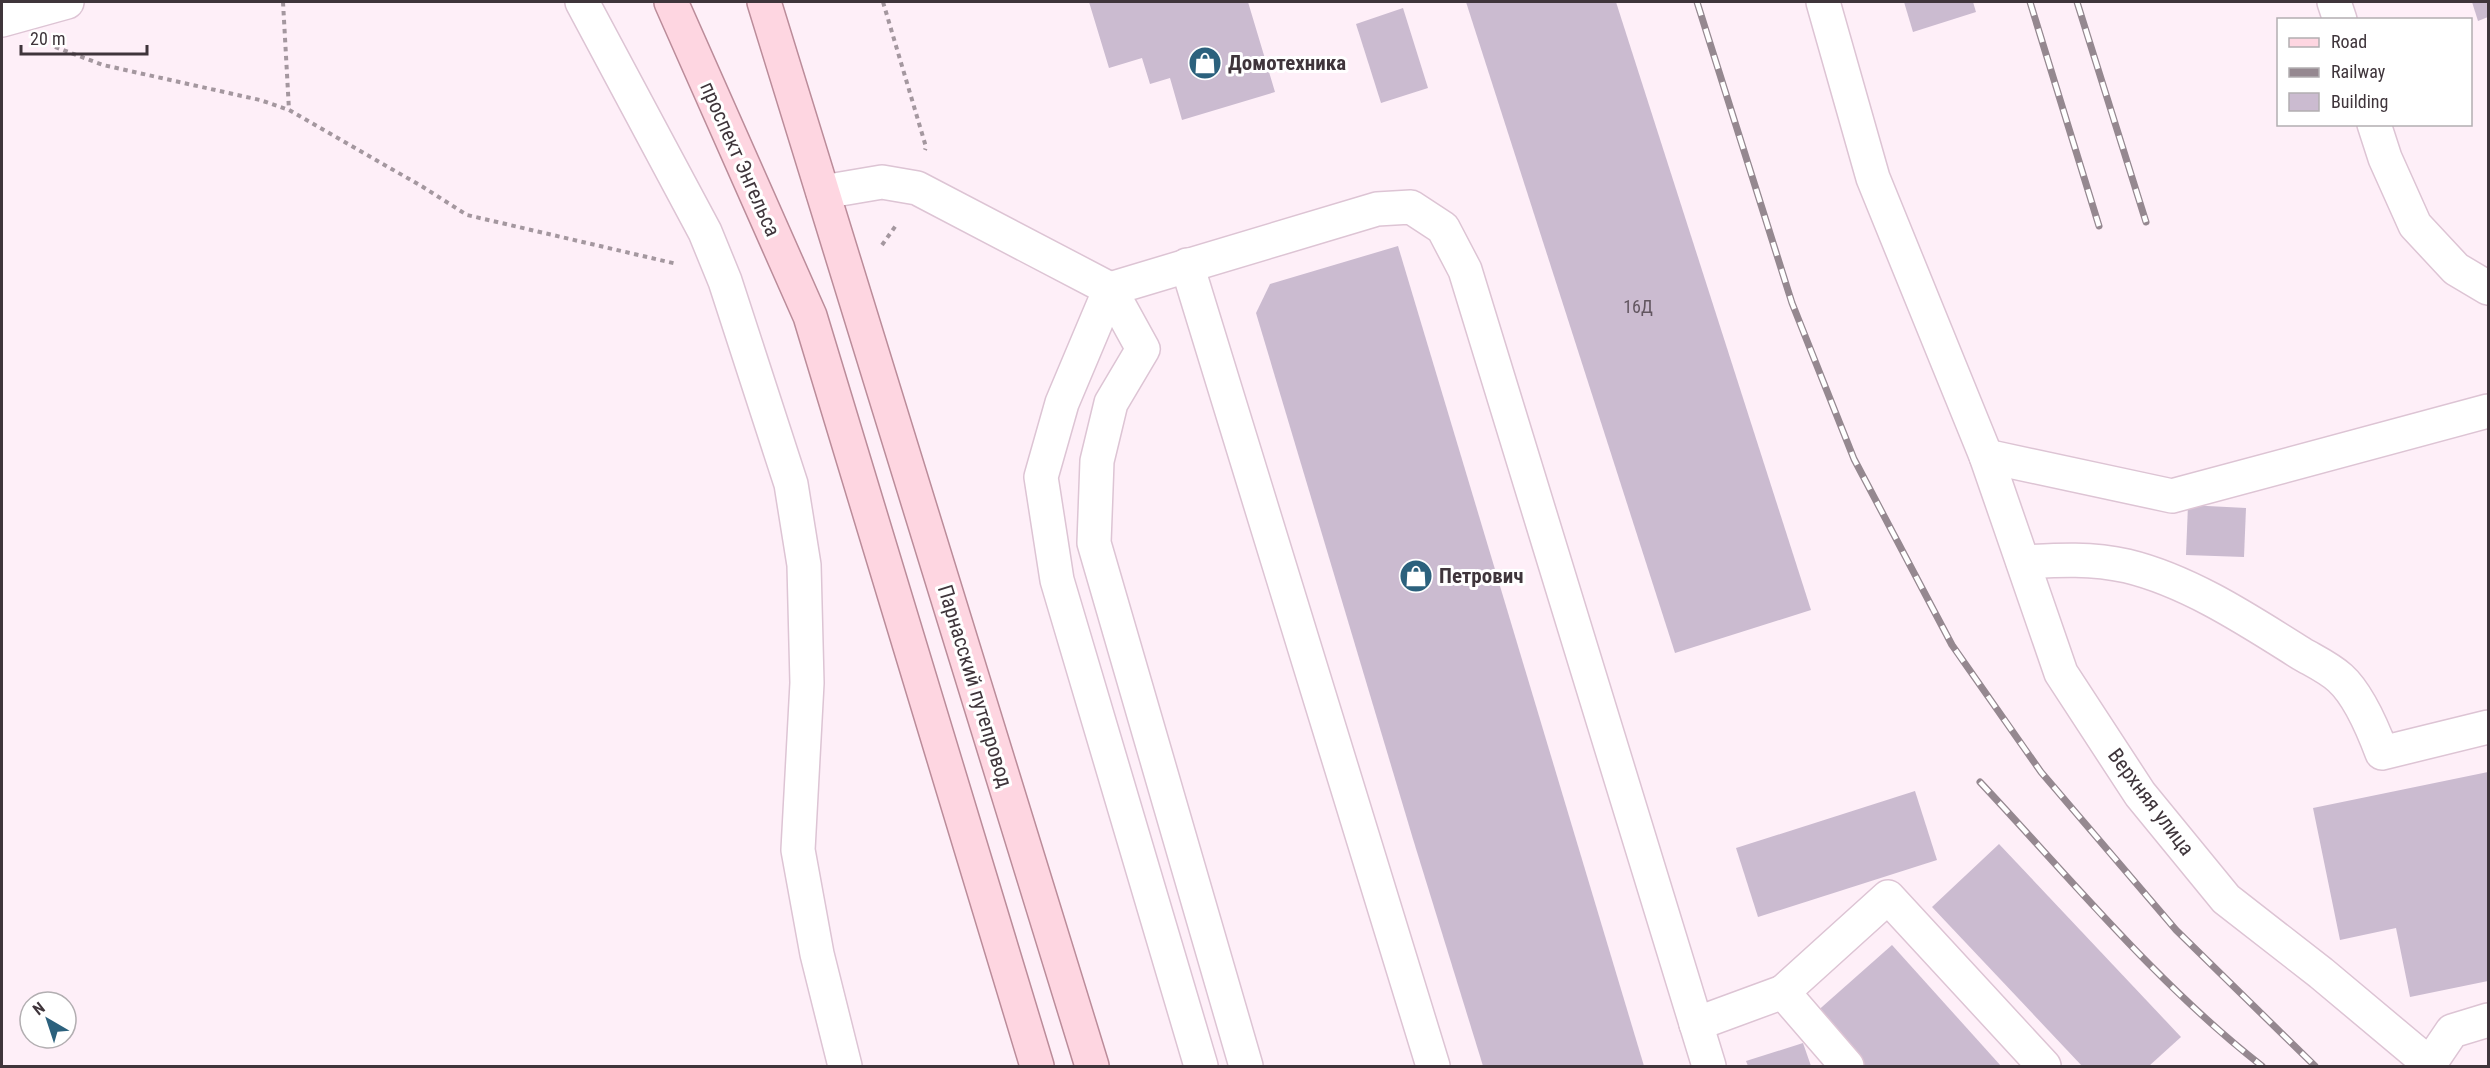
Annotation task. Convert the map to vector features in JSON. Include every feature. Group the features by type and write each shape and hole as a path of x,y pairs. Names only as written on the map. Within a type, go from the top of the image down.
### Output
{"main road":[{"name":"проспект Энгельса","path":"671,2 810,316 1036,1066"},
{"path":"764,2 823,192"},
{"name":"Парнасский путепровод","path":"823,192 1092,1066"}],"street":[{"path":"2,20 67,2"},
{"path":"582,2 705,232 725,281 791,484 804,565 807,683 798,850 817,954 844,1066"},
{"name":"Верхняя улица","path":"1823,2 1873,178 1986,456 2061,673 2140,794 2226,899 2431,1066"},
{"path":"2334,2 2339,18"},
{"path":"2375,126 2385,158 2415,225 2456,269 2488,288"},
{"path":"823,192 882,182 917,188 1110,289 1143,349 1111,403 1097,461 1094,543 1246,1066"},
{"path":"1201,1066 1057,580 1041,477 1062,403 1110,289 1377,209 1411,207 1443,228 1465,270 1709,1066"},
{"path":"1187,265 1433,1066"},
{"path":"1986,456 2172,496 2488,411"},
{"path":"2023,562 2081,559 2128,567 2171,581 2208,598 2340,678 2370,720 2382,753 2488,727"},
{"path":"1696,1024 1783,992 1888,897 2044,1066"},
{"path":"1783,992 1847,1066"},
{"path":"2431,1066 2452,1031 2488,1020"}],"path":[{"path":"283,2 289,110"},
{"path":"882,245 895,229 917,188 926,147 883,2"},
{"path":"53,46 103,65 260,100 289,110 413,181 467,215 675,263 725,281"}],"building":[{"name":"Домотехника","path":"1089,2 1248,2 1275,92 1182,120 1170,78 1150,84 1142,58 1109,68"},
{"path":"1466,2 1616,2 1811,610 1675,653"},
{"path":"1904,2 1973,2 1976,12 1913,32"},
{"path":"2472,2 2488,2 2488,17 2478,21"},
{"path":"1403,8 1428,88 1381,103 1356,24"},
{"name":"Петрович","path":"1398,246 1644,1066 1483,1066 1413,839 1256,313 1270,284"},
{"path":"2188,505 2246,508 2244,557 2186,555"},
{"path":"2488,772 2488,981 2410,997 2396,928 2340,940 2313,808"},
{"path":"1915,791 1937,860 1758,917 1736,848"},
{"path":"1999,844 2181,1037 2149,1066 2082,1066 1932,907"},
{"path":"1892,945 2001,1066 1860,1066 1814,1014"},
{"path":"1803,1043 1811,1066 1748,1066 1746,1061"}],"railway":[{"path":"1697,2 1792,303 1854,459 1952,645 2041,772 2176,930 2315,1066"},
{"path":"2030,2 2099,226"},
{"path":"2077,2 2146,222"},
{"path":"1980,782 2151,966 2186,1001 2262,1066"}],"place":[{"name":"Домотехника","path":"1205,63"},
{"name":"Петрович","path":"1416,576"}]}
